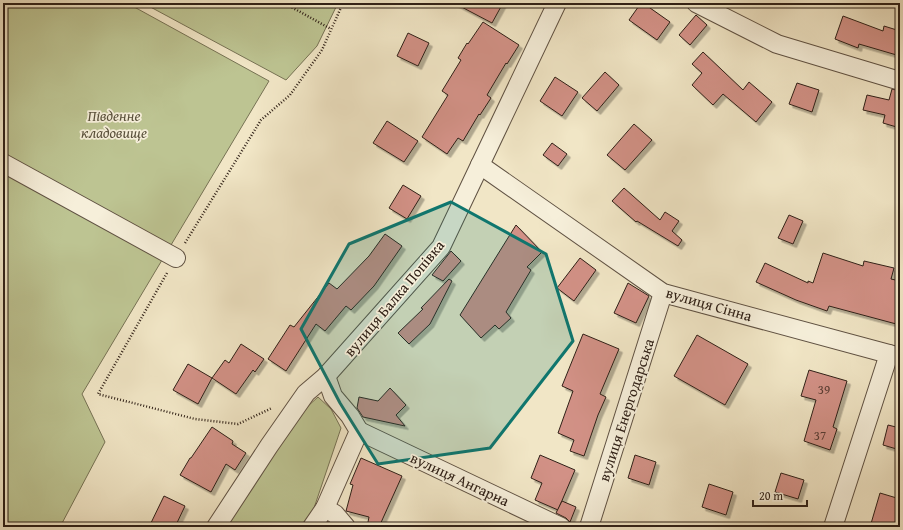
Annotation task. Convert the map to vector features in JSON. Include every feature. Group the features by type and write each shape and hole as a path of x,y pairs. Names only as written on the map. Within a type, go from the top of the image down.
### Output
{"street":[{"name":"вулиця Балка Попівка","path":"216,527 306,393 326,376 441,247 557,3"},
{"path":"696,3 777,44 900,81"},
{"path":"3,163 176,258"},
{"name":"вулиця Сінна","path":"480,165 663,293 895,355"},
{"name":"вулиця Енергодарська","path":"589,527 663,293"},
{"path":"833,527 895,355"},
{"path":"312,527 325,508 359,431 350,416 333,396 326,376"},
{"name":"вулиця Ангарна","path":"359,431 561,527"},
{"path":"325,508 335,514 346,527"}],"path":[{"path":"284,3 331,29"},
{"path":"279,405 238,424 195,420 98,394 176,258 261,120 290,95 322,50 343,3"}],"highlighted area":[{"path":"451,202 546,254 573,341 490,448 378,464 340,403 301,329 349,244"}],"green space":[{"name":"Південне кладовище","path":"3,3 127,3 269,81 82,394 105,442 60,527 3,527"},
{"path":"143,3 338,3 317,46 286,80"},
{"path":"318,397 331,409 341,428 314,508 304,527 227,527 297,416"}],"building":[{"path":"454,3 503,3 492,23"},
{"path":"641,3 670,22 657,40 629,20"},
{"path":"696,15 707,25 690,45 679,35"},
{"path":"843,16 883,31 884,26 900,31 900,56 859,44 858,48 835,39"},
{"path":"483,22 519,45 507,64 506,63 487,95 491,98 480,115 479,114 463,141 458,138 447,154 422,137 448,95 442,91 461,60 458,58"},
{"path":"408,33 429,43 418,66 397,56"},
{"path":"703,52 743,90 749,82 772,102 756,122 723,94 713,105 692,85 702,73 692,64"},
{"path":"605,72 619,85 597,111 582,98"},
{"path":"555,77 578,92 562,116 540,101"},
{"path":"797,83 819,90 812,112 789,104"},
{"path":"892,89 900,91 900,128 883,123 885,115 863,110 867,95 889,100"},
{"path":"387,121 418,141 404,162 373,143"},
{"path":"634,124 652,140 625,170 607,155"},
{"path":"552,143 567,154 558,166 543,155"},
{"path":"403,185 421,196 407,219 389,208"},
{"path":"624,188 660,220 665,212 679,221 672,231 682,240 678,246 637,221 636,222 612,201"},
{"path":"789,215 803,221 793,244 778,238"},
{"path":"516,225 542,252 527,267 531,270 506,312 511,318 499,329 495,325 481,338 460,315"},
{"path":"385,234 402,246 374,286 351,310 346,306 325,331 316,324 286,371 268,359 290,325 294,327 329,283 337,289 369,256"},
{"path":"451,251 461,261 443,281 432,275"},
{"path":"823,253 863,266 864,261 894,268 891,279 900,281 900,325 829,306 827,311 796,300 756,282 765,263 808,283 808,281 813,283"},
{"path":"580,258 596,270 574,301 557,288"},
{"path":"449,279 452,281 430,324 409,344 398,333 423,309 421,308"},
{"path":"628,283 649,296 636,323 614,313"},
{"path":"583,334 619,349 600,394 606,397 598,415 584,456 570,451 574,440 558,433 573,391 562,386"},
{"path":"697,335 748,364 725,405 674,376"},
{"path":"241,344 264,359 255,372 253,370 236,394 212,378 225,360 229,363"},
{"path":"188,364 212,378 198,404 173,390"},
{"path":"809,370 847,381 833,427 837,429 830,450 804,441 816,400 801,396"},
{"path":"390,388 406,405 396,415 405,426 363,417 357,408 359,397 378,401"},
{"path":"888,425 900,428 900,450 883,445"},
{"path":"212,427 233,441 232,444 246,453 235,470 226,464 211,492 180,475"},
{"path":"540,455 575,470 558,510 535,500 542,483 531,478"},
{"path":"635,455 656,462 649,485 628,478"},
{"path":"361,458 402,476 379,527 367,527 369,517 346,511 353,485 350,484"},
{"path":"781,473 804,480 798,499 775,492"},
{"path":"709,484 733,492 726,515 702,507"},
{"path":"880,493 900,499 900,527 870,527"},
{"path":"164,496 185,506 175,527 149,527"},
{"path":"562,501 576,507 570,522 566,518 556,513"}]}
